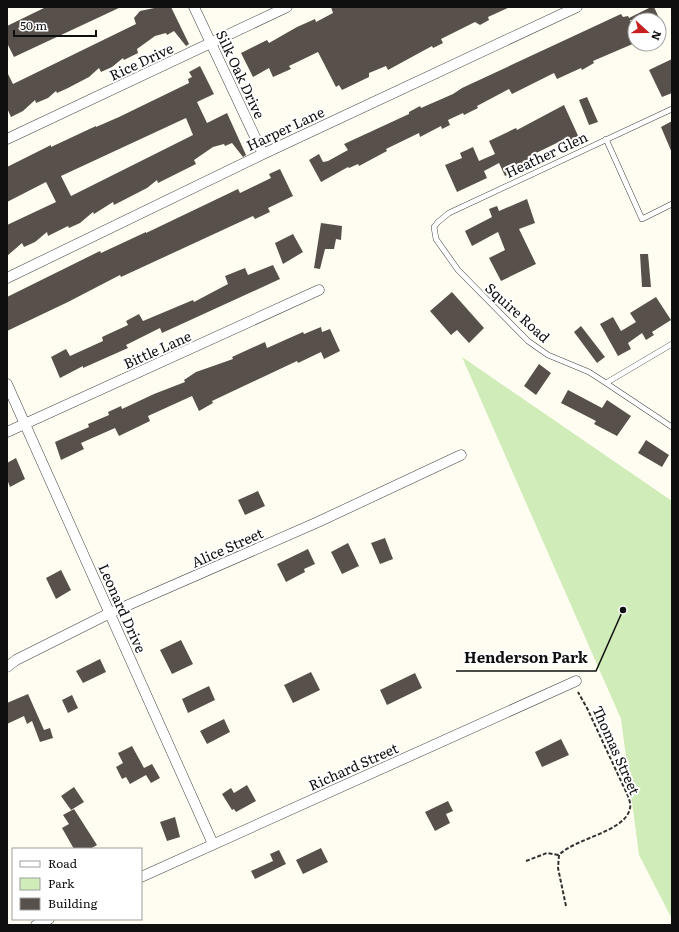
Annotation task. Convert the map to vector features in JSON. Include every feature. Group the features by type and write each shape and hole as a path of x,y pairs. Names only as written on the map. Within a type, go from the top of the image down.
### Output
{"street":[{"name":"Silk Oak Drive","path":"194,7 263,154"},
{"name":"Rice Drive","path":"7,139 287,7"},
{"name":"Harper Lane","path":"7,278 263,154 577,7"},
{"name":"Bittle Lane","path":"7,432 319,290"},
{"name":"Leonard Drive","path":"7,384 213,844"},
{"name":"Alice Street","path":"7,667 16,660 110,613 318,522 461,455"},
{"name":"Richard Street","path":"142,877 574,682"},
{"path":"36,925 47,920"}],"lane":[{"name":"Heather Glen","path":"434,228 438,222 449,213 672,109"},
{"path":"606,139 642,219 672,204"},
{"name":"Squire Road","path":"434,228 436,239 458,270 528,341 548,355 589,372 672,427"},
{"path":"606,383 672,344"}],"path":[{"name":"Thomas Street","path":"559,855 566,848 618,825 628,816 631,807 628,796 574,682"},
{"path":"526,861 547,853 559,855 558,868 566,906"}],"green space":[{"path":"462,357 672,501 672,919 639,855 621,719"}],"building":[{"path":"46,7 121,7 14,57 7,43 7,26"},
{"path":"159,7 171,7 189,44 186,46 174,31 167,35 166,33 155,36 137,49 138,53 124,60 123,58 112,67 101,72 99,68 89,77 57,93 56,91 48,98 36,103 35,100 23,111 11,117 7,108 7,72 13,84 136,24 134,18 140,11"},
{"path":"331,7 510,7 488,17 489,20 480,25 475,22 441,39 443,43 433,48 432,46 388,70 386,66 369,73 369,77 342,90 339,85 336,87 318,52 289,66 291,69 273,77 269,68 253,77 241,53 267,40 269,43 297,27 315,19 316,22 333,13"},
{"path":"654,7 656,12 641,12"},
{"path":"621,14 623,17 627,16 627,46 593,61 594,63 582,70 581,68 557,79 554,73 512,94 509,89 477,106 478,108 464,115 463,113 448,120 450,125 442,129 441,126 420,137 419,133 386,149 387,151 359,166 358,164 349,168 348,167 321,182 309,160 319,154 323,162 328,161 348,150 344,144 409,114 409,112 420,106 421,108 453,94 462,88"},
{"path":"672,59 672,93 662,97 649,70"},
{"path":"200,66 214,94 197,102 207,123 227,113 246,155 243,157 232,143 225,146 224,144 213,147 194,160 196,164 158,183 157,180 147,188 114,205 113,202 94,214 93,212 80,223 69,228 68,226 48,236 47,232 35,242 24,247 22,243 7,256 7,225 56,202 46,182 7,202 7,167 51,145 51,147 119,117 189,83 188,79 192,77 189,72","holes":["186,118 193,135 71,196 61,176"]},
{"path":"587,97 598,122 589,125 579,100"},
{"path":"564,105 580,140 573,144 569,137 530,156 533,162 505,176 499,163 484,171 487,178 457,192 445,165 462,158 460,153 473,147 479,161 495,154 489,141 516,128 517,130"},
{"path":"672,121 672,153 661,127"},
{"path":"280,169 293,196 268,208 270,212 255,219 253,216 121,277 120,275 7,331 7,297 100,251 101,253 146,233 238,189 240,193 271,178 269,174"},
{"path":"527,199 535,223 519,229 536,264 501,281 489,258 505,250 498,232 472,246 465,231 492,217 489,209 497,206 499,211"},
{"path":"321,223 342,226 341,240 336,239 334,249 325,249 320,269 314,268"},
{"path":"293,234 303,252 283,264 275,243"},
{"path":"640,254 648,254 651,287 642,287"},
{"path":"273,265 280,279 162,333 160,328 126,345 128,348 83,368 83,366 60,378 51,357 66,349 70,356 103,341 102,337 128,325 126,321 139,314 143,321 193,300 194,302 228,284 225,276 245,268 248,275"},
{"path":"452,292 484,328 469,343 457,330 451,335 430,311"},
{"path":"656,297 671,320 652,332 654,335 646,340 642,333 628,343 631,349 618,356 600,324 613,317 621,331 636,322 630,313"},
{"path":"581,326 605,357 597,363 574,332"},
{"path":"321,327 322,332 330,329 340,351 324,359 321,352 298,363 297,361 212,401 213,403 199,411 192,396 148,416 150,421 119,436 115,428 81,443 84,449 61,460 55,442 89,427 88,424 109,415 108,412 121,406 122,409 185,382 184,380 196,372 233,359 232,357 265,342 267,348 303,332 304,334"},
{"path":"539,364 551,373 536,395 524,386"},
{"path":"568,390 602,408 607,400 631,416 617,436 594,424 596,421 561,403"},
{"path":"646,440 669,455 662,467 638,453"},
{"path":"16,458 25,479 10,487 7,479 7,463"},
{"path":"258,491 265,506 245,515 238,500"},
{"path":"385,538 393,559 380,564 371,543"},
{"path":"348,543 359,566 342,574 331,552"},
{"path":"308,549 315,564 304,569 305,572 286,582 277,564"},
{"path":"61,570 71,590 56,599 46,578"},
{"path":"181,640 193,664 172,674 160,650"},
{"path":"100,659 106,672 83,683 76,671"},
{"path":"311,672 320,690 293,703 284,685"},
{"path":"415,673 422,688 387,705 380,690"},
{"path":"209,686 215,700 188,713 182,699"},
{"path":"28,694 44,730 50,728 53,738 40,742 32,721 27,724 24,716 7,724 7,703"},
{"path":"72,695 78,708 68,713 62,700"},
{"path":"224,719 230,732 207,744 200,731"},
{"path":"561,739 569,755 542,767 535,752"},
{"path":"132,746 144,768 152,764 160,778 151,783 146,775 130,784 126,777 122,779 116,767 123,763 118,753"},
{"path":"247,785 256,801 236,812 234,809 232,810 222,794 231,788 234,793"},
{"path":"74,787 84,802 71,810 61,796"},
{"path":"448,801 453,811 446,814 450,823 435,831 425,812"},
{"path":"74,809 97,845 92,848 73,848 62,828 69,824 63,815"},
{"path":"175,817 180,837 167,841 160,822"},
{"path":"321,848 328,862 303,874 296,860"},
{"path":"279,850 286,864 255,879 251,871 273,861 270,854"}],"place":[{"name":"Henderson Park","path":"623,610"}]}
